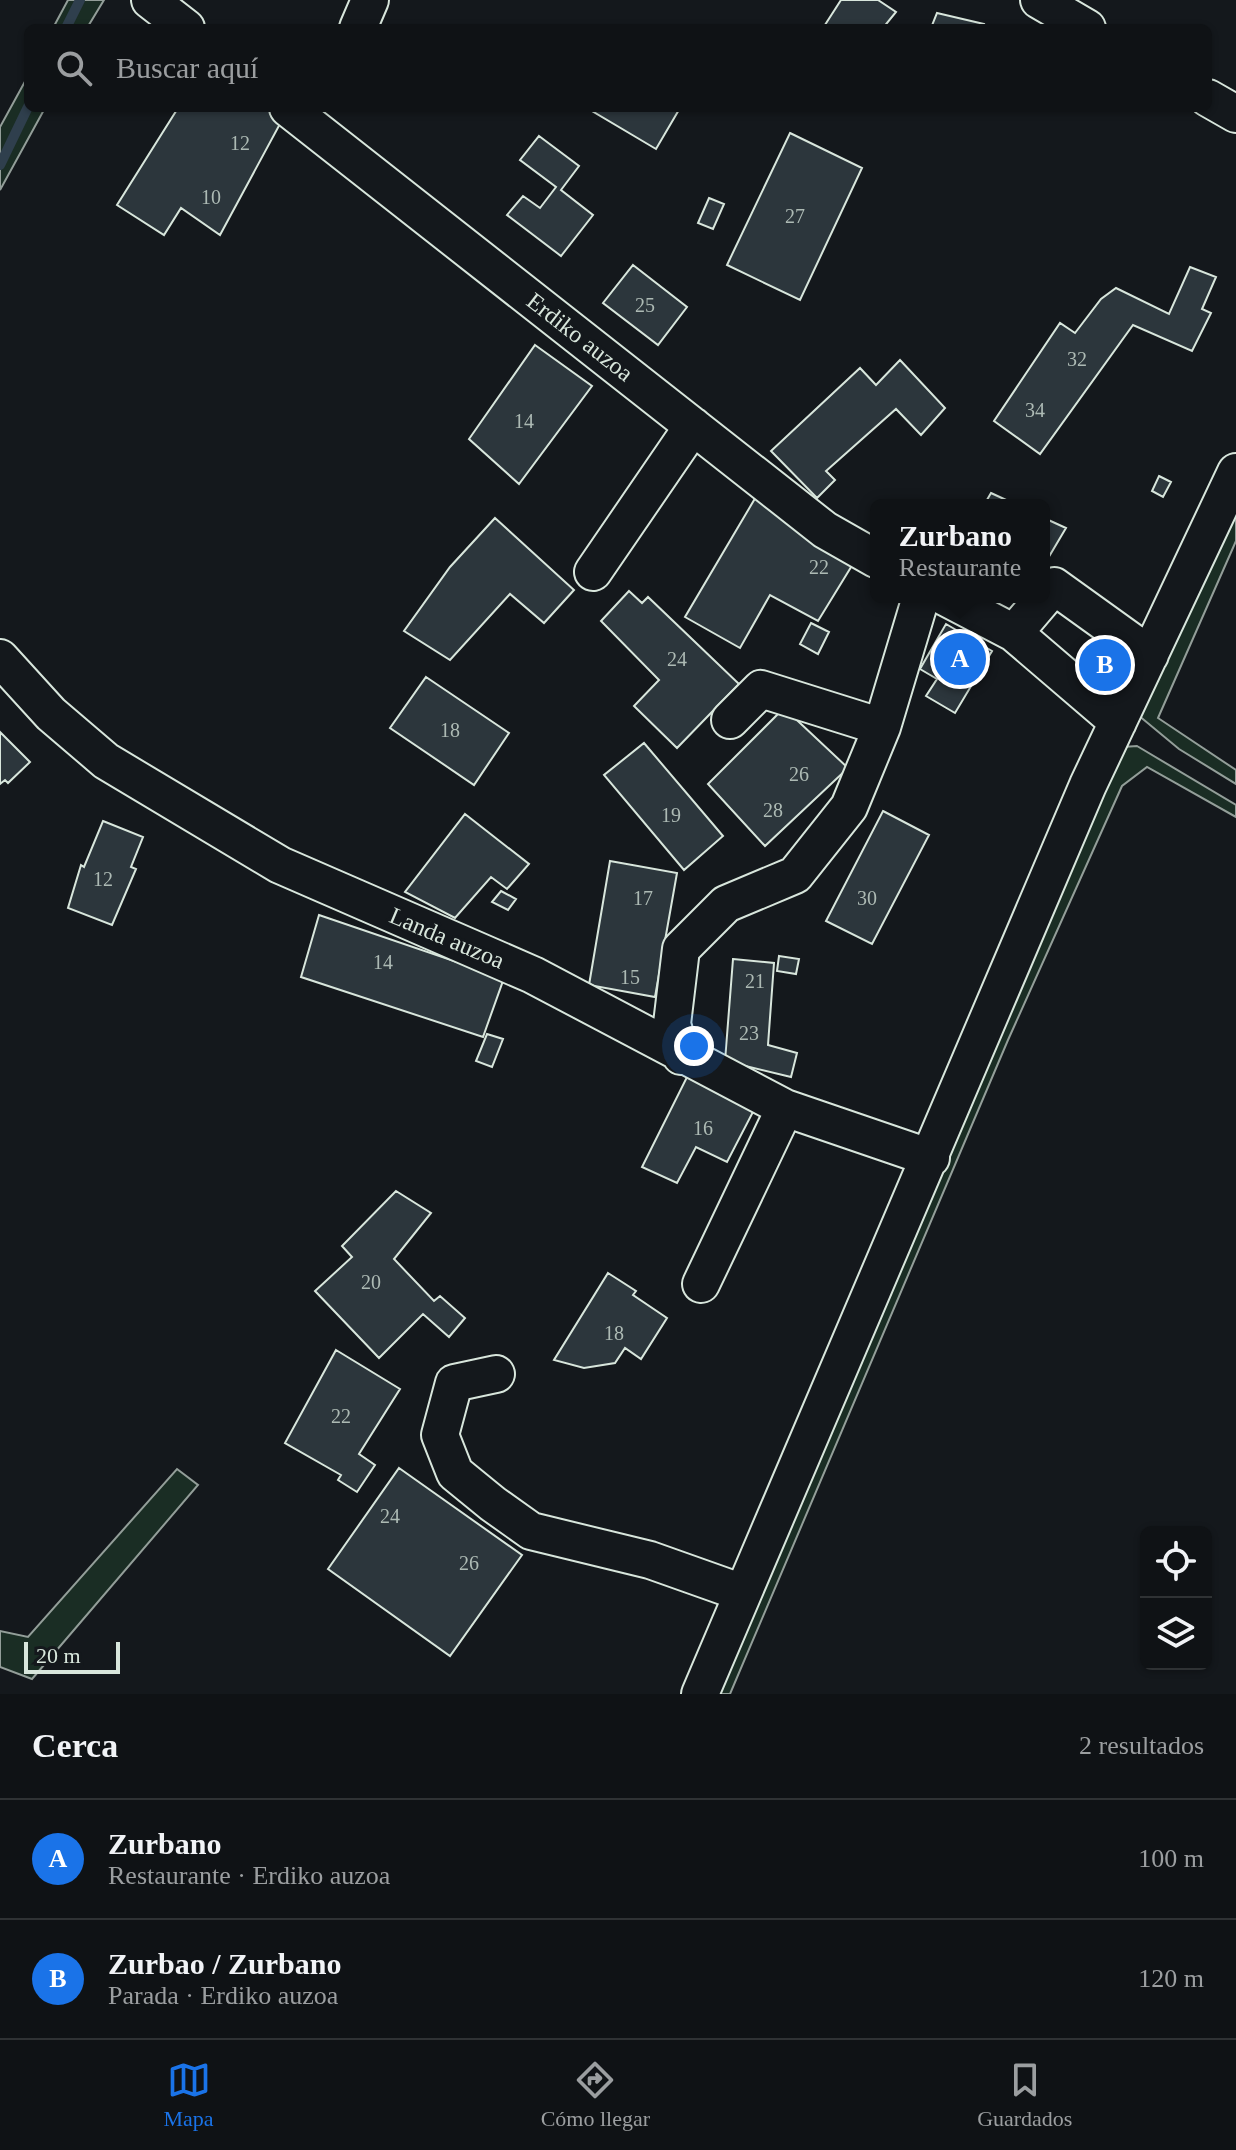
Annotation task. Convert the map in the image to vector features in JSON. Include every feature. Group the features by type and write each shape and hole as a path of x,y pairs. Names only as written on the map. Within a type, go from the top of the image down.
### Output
{"street":[{"path":"150,0 181,24"},
{"path":"360,24 370,0"},
{"path":"1039,0 1080,24"},
{"path":"1212,100 1236,114"},
{"name":"Erdiko auzoa","path":"303,113 825,530 870,556"},
{"path":"593,572 693,426"},
{"path":"700,1694 1118,722 1236,472"},
{"path":"1050,591 1054,586 1150,655"},
{"path":"681,1056 672,1024 681,949 726,904 795,875 849,807 882,727 899,660 919,603"},
{"path":"956,603 1014,633 1118,722"},
{"path":"1014,633 1040,603"},
{"name":"Landa auzoa","path":"0,658 62,724 106,761 167,801 280,865 533,975 681,1056 785,1108 931,1158"},
{"path":"730,720 761,689 882,727"},
{"path":"701,1284 785,1108"},
{"path":"496,1374 454,1383 440,1435 455,1473 531,1531 650,1560 743,1593"}],"green space":[{"path":"68,0 104,0 89,24 55,24"},
{"path":"24,83 24,112 43,112 0,190 0,127"},
{"path":"1236,505 1236,541 1158,718 1236,770 1236,784 1179,749 1138,715"},
{"path":"1137,746 1236,805 1236,817 1147,767 1122,786 1008,1040 730,1694 714,1694 1123,747"},
{"path":"177,1469 198,1485 32,1679 0,1667 0,1631 28,1637"}],"building":[{"path":"841,0 878,0 896,12 886,24 826,24"},
{"path":"937,13 984,24 933,24"},
{"path":"175,112 270,112 281,122 220,235 181,208 164,235 117,205"},
{"path":"594,112 678,112 656,149"},
{"path":"790,133 862,168 800,300 727,265"},
{"path":"539,136 579,166 561,190 593,215 561,256 507,215 523,196 540,208 556,187 520,160"},
{"path":"709,198 724,204 713,229 698,223"},
{"path":"633,265 687,307 658,345 603,303"},
{"path":"1190,267 1216,277 1202,309 1211,313 1192,351 1133,325 1040,454 994,421 1060,323 1075,333 1101,299 1116,288 1169,314"},
{"path":"535,345 592,386 519,484 469,439"},
{"path":"900,360 945,408 921,435 896,409 826,471 835,480 817,498 771,451 860,368 876,385"},
{"path":"1159,476 1171,482 1163,497 1152,491"},
{"path":"760,490 856,559 818,621 770,595 740,648 685,617"},
{"path":"991,493 1004,499 988,499"},
{"path":"495,518 574,590 544,623 510,594 450,660 404,631 450,567"},
{"path":"1050,521 1066,528 1050,555"},
{"path":"629,591 642,603 648,597 739,684 677,748 634,706 659,680 601,621"},
{"path":"811,623 829,632 818,654 800,644"},
{"path":"946,624 992,651 955,713 926,696 937,679 920,669"},
{"path":"426,677 509,733 474,785 390,728"},
{"path":"784,708 848,768 765,846 708,784"},
{"path":"0,732 30,762 8,783 5,780 0,784"},
{"path":"644,743 723,836 684,870 604,775"},
{"path":"883,811 929,835 872,944 826,921"},
{"path":"465,814 529,864 507,889 491,877 455,918 405,892"},
{"path":"103,821 143,837 131,867 136,869 112,925 68,908 81,865 84,867"},
{"path":"610,861 677,873 655,997 589,985"},
{"path":"501,891 516,899 508,910 492,902"},
{"path":"319,915 504,978 483,1037 301,977"},
{"path":"779,956 799,959 796,974 777,971"},
{"path":"733,959 774,963 768,1045 797,1053 791,1077 725,1061"},
{"path":"487,1034 503,1039 492,1067 476,1061"},
{"path":"687,1077 754,1110 727,1162 696,1147 677,1183 642,1167"},
{"path":"396,1191 431,1213 394,1259 434,1301 440,1296 465,1318 449,1337 423,1314 379,1358 315,1291 352,1257 342,1246"},
{"path":"608,1273 636,1291 633,1295 667,1318 641,1359 625,1348 615,1363 584,1368 554,1360"},
{"path":"336,1350 400,1389 359,1454 375,1465 357,1492 338,1480 341,1475 285,1443"},
{"path":"399,1468 522,1555 450,1656 328,1569"}],"waterway":[{"path":"68,24 80,0"},
{"path":"0,165 26,112"}],"place":[{"name":"Zurbano","path":"960,659"},
{"name":"Zurbao / Zurbano","path":"1105,665"}]}
